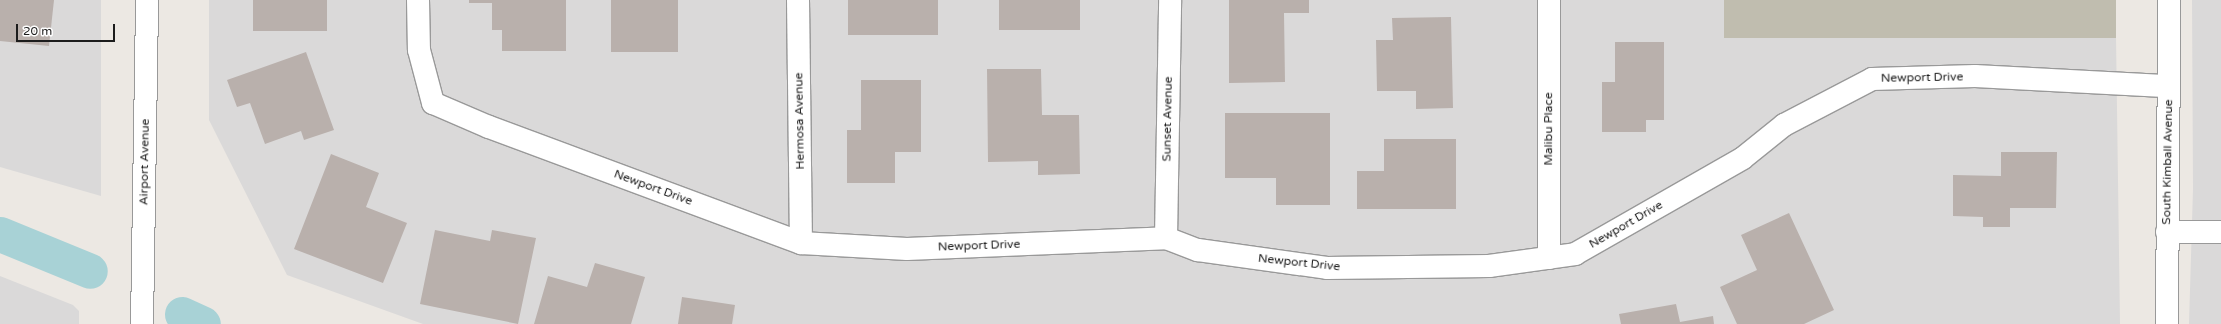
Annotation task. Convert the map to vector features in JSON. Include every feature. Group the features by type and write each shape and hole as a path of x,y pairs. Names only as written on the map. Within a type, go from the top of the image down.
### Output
{"street":[{"name":"Airport Avenue","path":"142,324 148,0"},
{"name":"Newport Drive","path":"418,0 419,50 433,103 489,127 801,243 907,249 1166,238 1198,250 1328,268 1489,266 1575,254 1743,158 1784,125 1872,79 1976,76 2169,86"},
{"name":"Hermosa Avenue","path":"798,0 801,243"},
{"name":"Sunset Avenue","path":"1166,238 1170,0"},
{"name":"Malibu Place","path":"1549,0 1549,258"},
{"name":"South Kimball Avenue","path":"2167,324 2169,0"},
{"path":"2167,232 2221,232"}],"shaded area":[{"path":"0,0 101,0 101,196 0,167"},
{"path":"209,0 1724,0 1724,38 2116,36 2120,324 423,324 287,275 209,120"},
{"path":"1724,0 2116,0 2116,38 1724,38"},
{"path":"2192,0 2221,0 2221,324 2189,324 2193,189"},
{"path":"0,276 73,305 79,311 79,324 0,324"}],"building":[{"path":"0,0 54,0 49,46 0,41"},
{"path":"253,0 327,0 327,31 253,31"},
{"path":"469,0 566,0 566,51 502,51 502,30 492,30 492,3 469,3"},
{"path":"611,0 678,0 678,52 611,52"},
{"path":"848,0 938,0 938,35 848,35"},
{"path":"999,0 1080,0 1080,30 999,30"},
{"path":"1229,0 1309,0 1309,13 1284,13 1285,82 1229,83"},
{"path":"1451,17 1453,108 1416,109 1416,91 1377,91 1376,40 1393,40 1392,18"},
{"path":"1615,42 1664,42 1664,120 1646,120 1646,132 1602,132 1602,82 1615,82"},
{"path":"306,52 334,130 304,140 301,131 265,144 250,103 237,107 227,80"},
{"path":"987,69 1041,69 1042,115 1079,115 1080,174 1038,175 1038,161 988,162"},
{"path":"861,80 921,80 921,152 895,152 895,183 847,183 847,130 861,130"},
{"path":"1225,113 1330,113 1330,205 1276,205 1276,178 1225,178"},
{"path":"1384,139 1456,139 1456,209 1357,209 1357,171 1384,171"},
{"path":"2001,152 2057,152 2056,208 2010,208 2010,227 1983,227 1983,217 1953,216 1953,175 2001,176"},
{"path":"331,154 379,173 366,207 407,223 383,283 294,249"},
{"path":"1789,213 1834,310 1804,324 1737,324 1720,287 1757,270 1741,235"},
{"path":"435,230 490,241 492,230 536,238 518,324 420,304"},
{"path":"595,263 645,277 631,324 534,324 548,276 587,287"},
{"path":"682,297 735,305 732,324 678,324"},
{"path":"1676,304 1680,322 1713,316 1714,324 1621,324 1619,314"}],"waterway":[{"path":"0,234 90,271"},
{"path":"182,314 203,324"}]}
